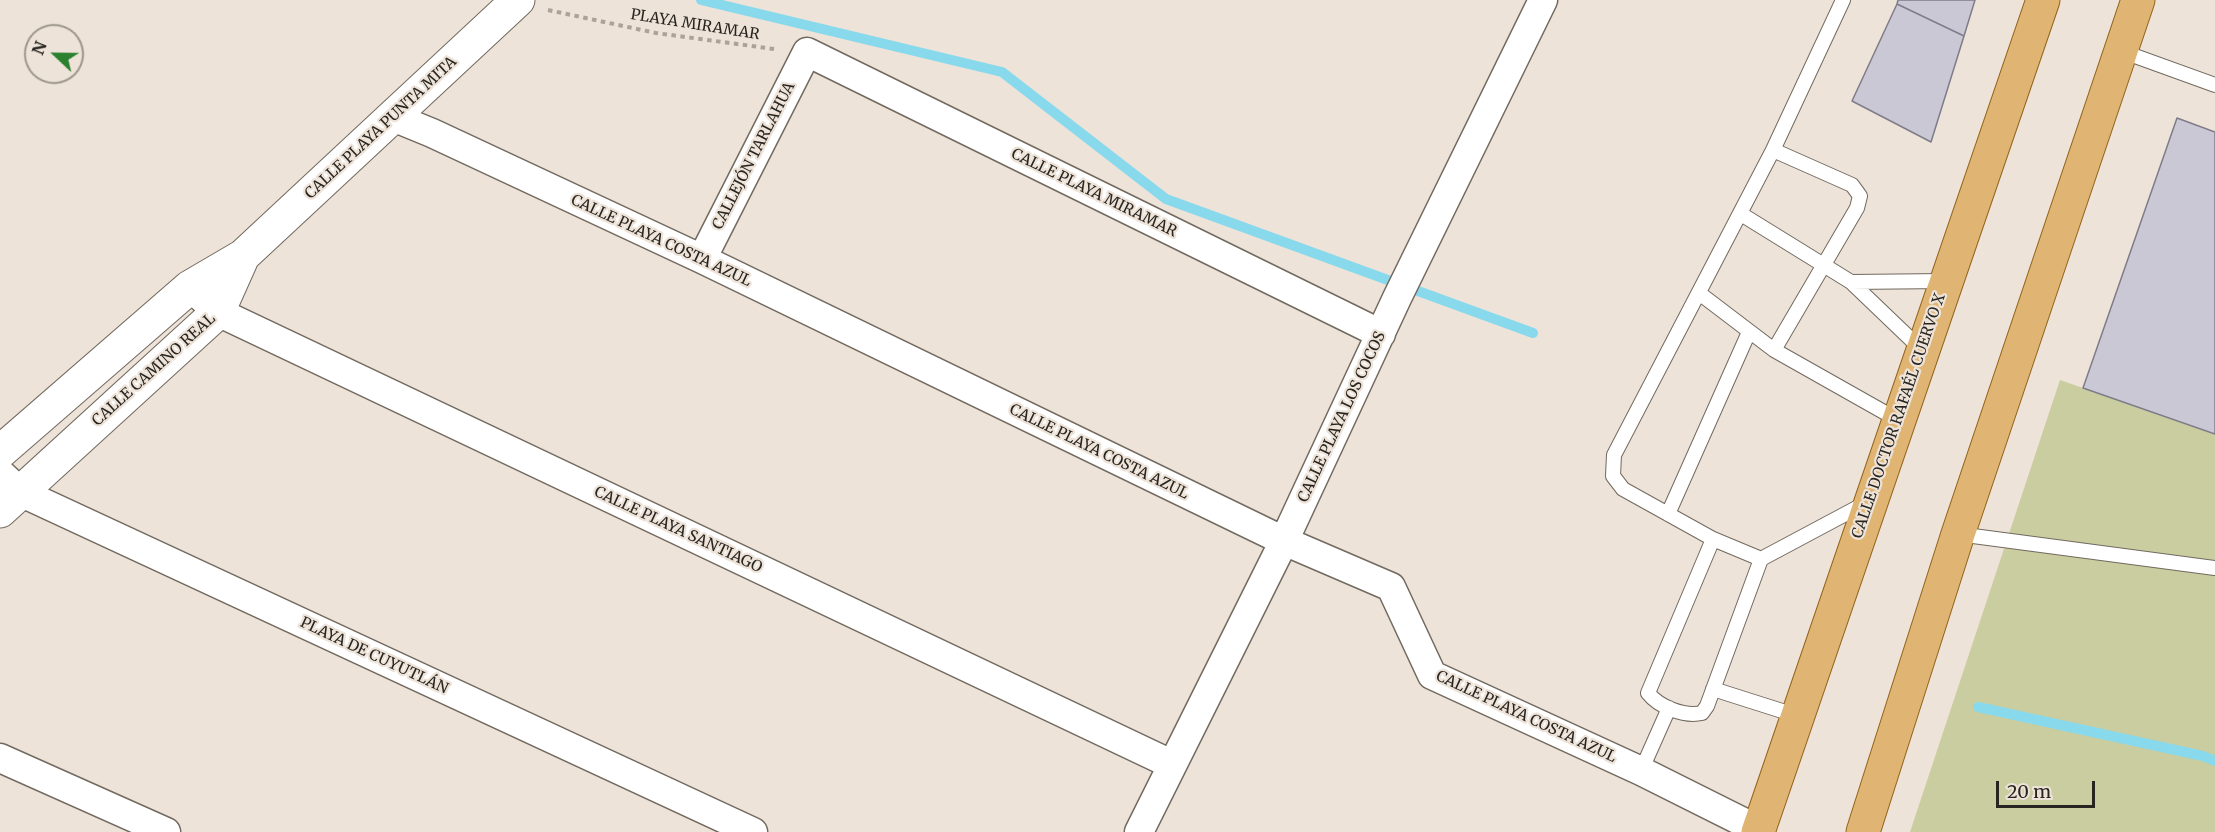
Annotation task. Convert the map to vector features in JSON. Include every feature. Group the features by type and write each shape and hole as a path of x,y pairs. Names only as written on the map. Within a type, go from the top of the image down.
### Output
{"main road":[{"name":"CALLE DOCTOR RAFAÉL CUERVO X","path":"1759,831 1945,281 2043,0"},
{"path":"1863,832 1958,534 2138,0"}],"street":[{"name":"CALLE PLAYA LOS COCOS","path":"1140,832 1171,764 1284,541 1397,298 1434,227 1543,0"},
{"name":"CALLE PLAYA PUNTA MITA","path":"243,256 393,117 531,5"},
{"name":"CALLEJÓN TARLAHUA","path":"702,259 807,52"},
{"name":"CALLE PLAYA MIRAMAR","path":"807,52 1381,334"},
{"name":"CALLE PLAYA COSTA AZUL","path":"393,117 702,259 1284,541 1391,587 1432,675 1641,771 1759,831"},
{"path":"0,452 190,286 243,256"},
{"name":"CALLE CAMINO REAL","path":"6,492 218,312 243,256"},
{"name":"CALLE PLAYA SANTIAGO","path":"190,286 218,312 1171,764"},
{"name":"PLAYA DE CUYUTLÁN","path":"6,492 753,832"},
{"path":"0,758 166,832"}],"lane":[{"path":"1761,559 1713,539 1623,489 1613,476 1614,454 1741,214 1843,0"},
{"path":"2121,51 2215,85"},
{"path":"1773,150 1852,184 1860,196 1857,208 1774,350"},
{"path":"1741,214 1825,263 1851,282 1922,350"},
{"path":"1851,282 1945,281"},
{"path":"1699,293 1774,350 1898,420"},
{"path":"1668,514 1749,332"},
{"path":"1713,539 1649,685 1648,693 1652,698 1669,708 1691,715 1702,713 1713,689 1761,559 1871,501"},
{"path":"1958,534 2215,568"},
{"path":"1713,689 1798,717"},
{"path":"1641,771 1669,708"}],"path":[{"name":"PLAYA MIRAMAR","path":"531,5 656,33 740,46 807,52"}],"green space":[{"path":"2060,380 2215,434 2215,832 1910,832"}],"building":[{"path":"1898,0 1975,0 1964,36 1897,4"},
{"path":"1897,4 1964,36 1931,142 1852,101"},
{"path":"2177,118 2215,132 2215,434 2083,388"}],"waterway":[{"path":"701,0 1002,72 1166,199 1533,333"},
{"path":"1978,707 2203,756 2215,761"}]}
